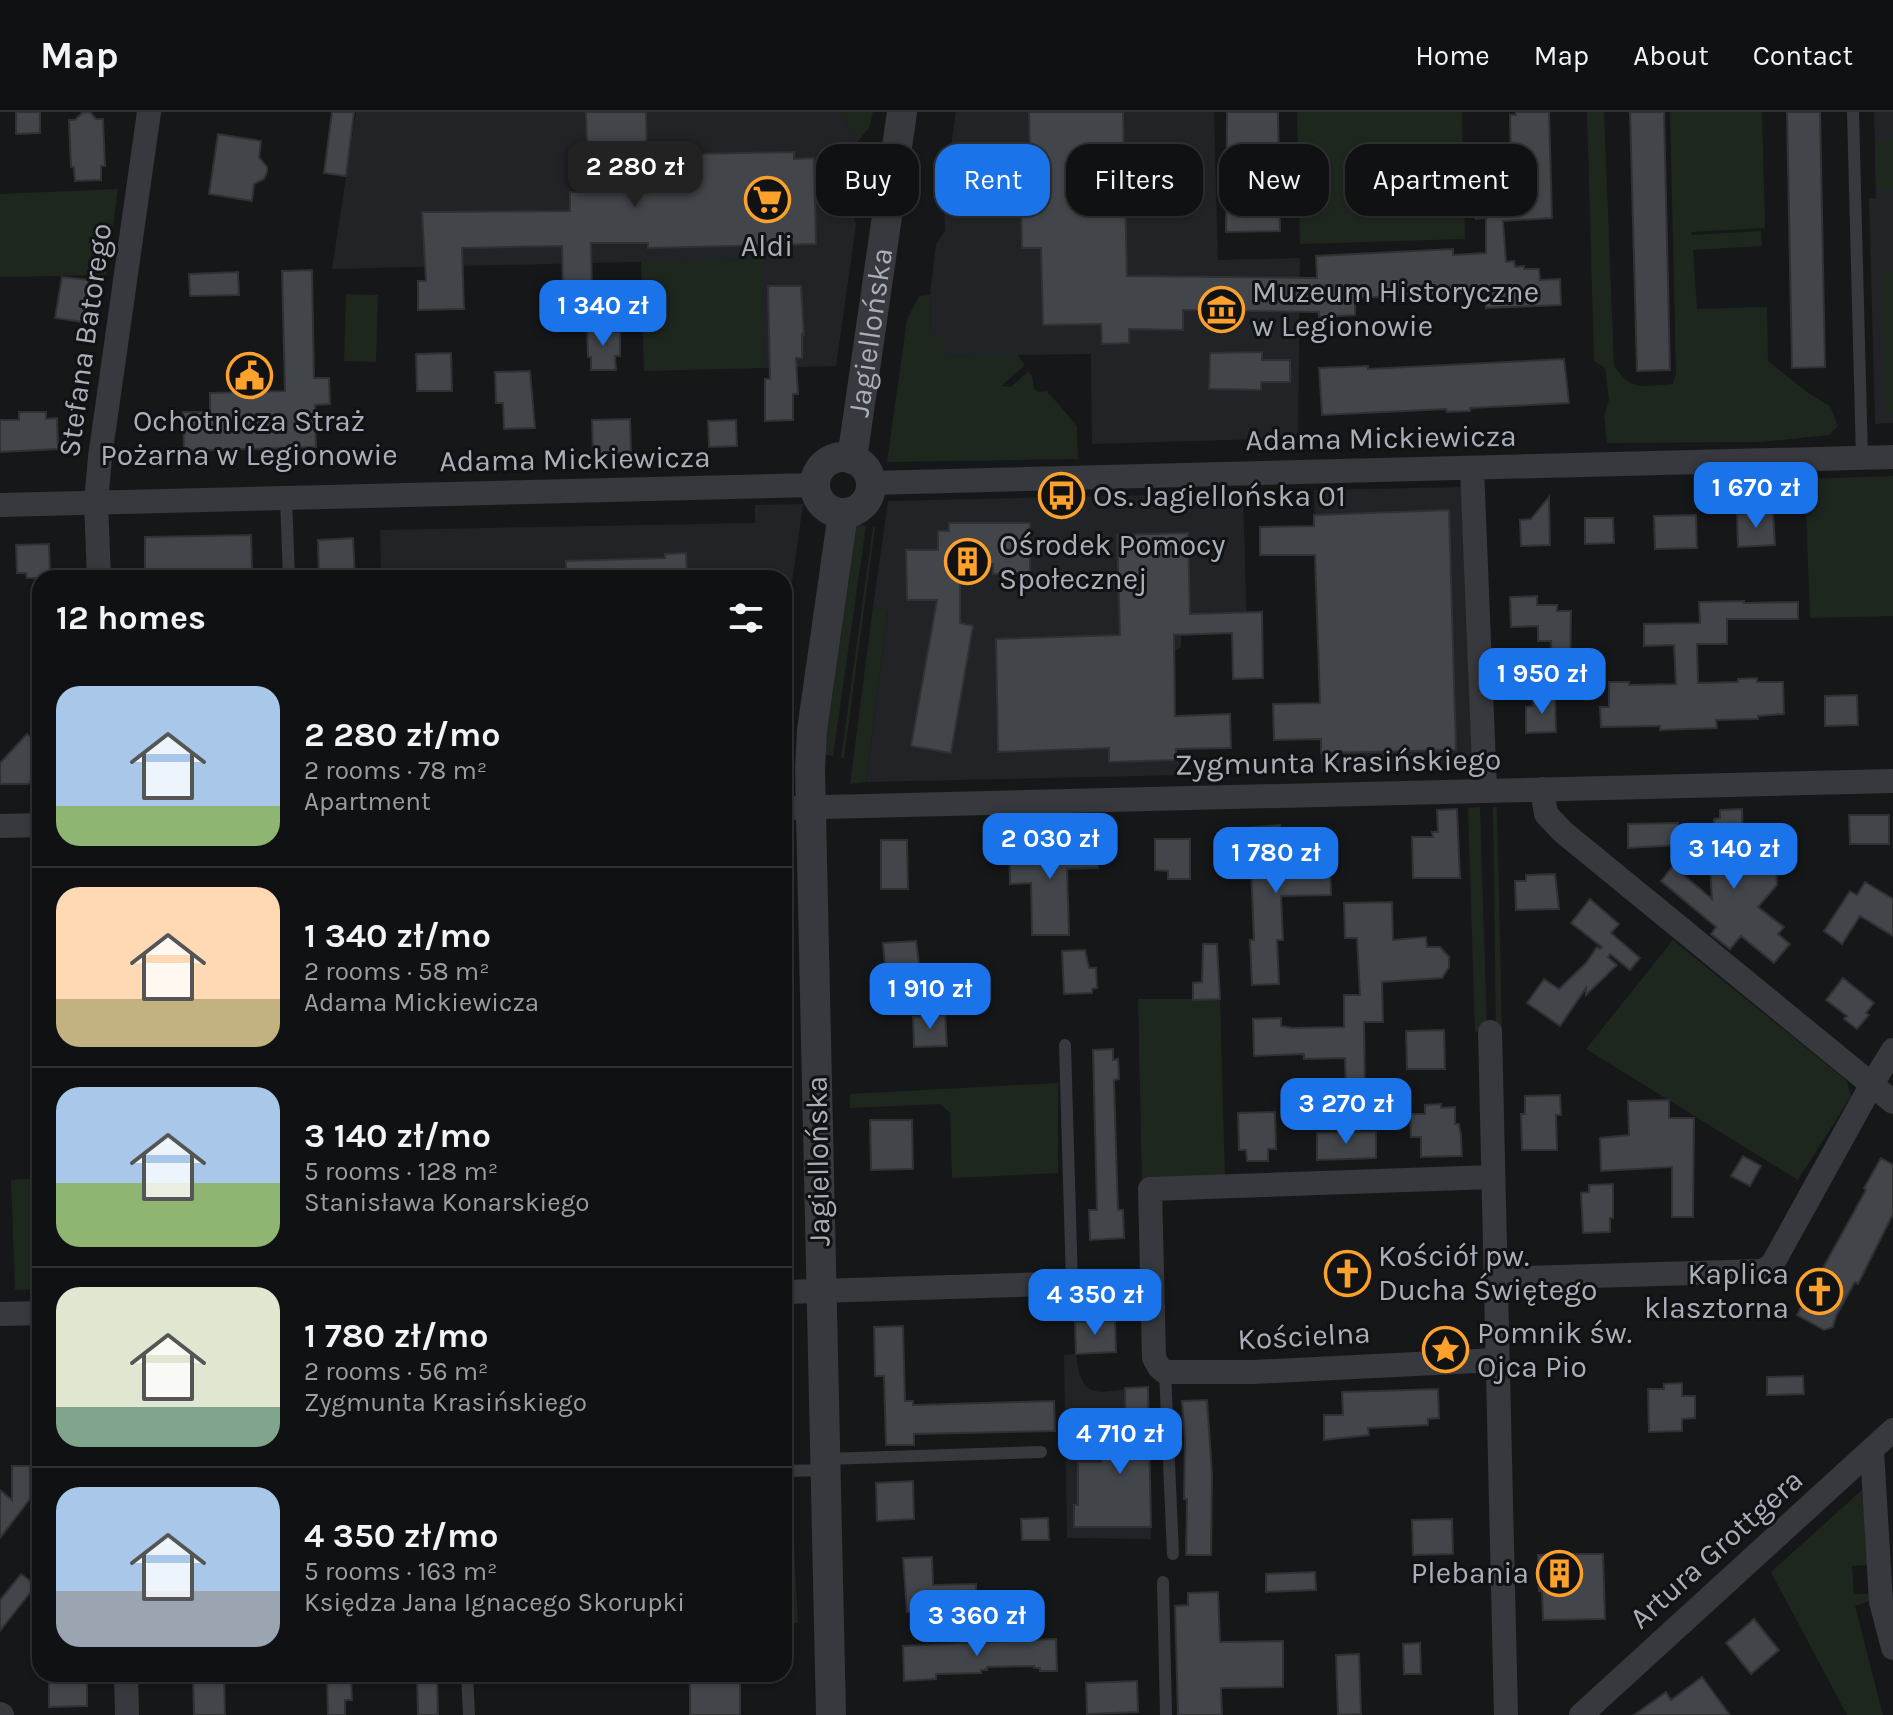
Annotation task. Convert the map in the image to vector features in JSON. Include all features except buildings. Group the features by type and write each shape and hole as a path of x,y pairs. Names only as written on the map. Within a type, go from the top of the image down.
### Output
{"street":[{"name":"Stefana Batorego","path":"99,570 96,503 100,457 149,112"},
{"name":"Jagiellońska","path":"861,471 902,112"},
{"name":"Adama Mickiewicza","path":"861,471 1472,468 1893,457"},
{"path":"837,458 861,471 870,491 863,504 843,513 829,510 823,505 815,485 819,471 830,460 837,458"},
{"path":"1472,468 1485,790"},
{"name":"Adama Mickiewicza","path":"0,505 815,485"},
{"name":"Jagiellońska","path":"831,1715 821,1291 797,809 812,730 843,513"},
{"name":"Zygmunta Krasińskiego","path":"797,809 1081,799 1893,781"},
{"path":"1542,789 1546,814 1563,832 1893,1102"},
{"path":"0,826 32,825"},
{"path":"1490,1032 1506,1715"},
{"path":"1494,1279 1762,1271 1772,1265 1893,1050"},
{"path":"1165,1372 1154,1358 1150,1189 1492,1177"},
{"path":"792,1292 1151,1281"},
{"path":"0,1314 32,1313"},
{"name":"Kościelna","path":"1165,1372 1253,1372 1496,1360"},
{"name":"Artura Grottgera","path":"1581,1715 1893,1430"},
{"path":"1872,1451 1881,1602 1893,1648"},
{"path":"126,1682 127,1715"}],"lane":[{"path":"1853,112 1862,458"},
{"path":"286,498 289,570"},
{"path":"1065,1045 1072,1283"},
{"path":"1165,1372 1173,1554"},
{"path":"792,1470 825,1464 1041,1452"},
{"path":"1163,1582 1166,1715"},
{"path":"467,1682 469,1715"}],"shaded area":[{"path":"356,112 839,112 858,141 857,144 816,144 816,216 854,216 856,225 836,366 765,368 762,259 332,269"},
{"path":"839,112 873,112 869,128 858,141"},
{"path":"956,112 1214,112 1218,260 1300,258 1298,438 1092,444 1091,354 943,356 931,337 930,295 936,244 945,231 945,216 1050,216 1050,144 951,144"},
{"path":"1297,112 1462,112 1463,144 1345,144 1345,216 1464,216 1465,239 1300,244 1299,216 1329,216 1329,144 1298,144"},
{"path":"1587,112 1604,112 1614,366 1633,384 1646,386 1673,384 1676,374 1670,112 1762,112 1765,228 1691,232 1692,235 1761,231 1762,246 1693,250 1697,309 1767,307 1768,361 1808,393 1830,406 1838,426 1829,435 1762,442 1607,443 1604,416 1609,400 1605,368 1594,361"},
{"path":"1874,112 1893,112 1893,423 1875,424 1869,198 1876,199"},
{"path":"1875,140 1893,140 1893,188 1876,189"},
{"path":"118,189 106,275 0,277 0,194"},
{"path":"763,259 765,368 644,371 641,261"},
{"path":"1893,272 1893,414 1885,414 1881,273"},
{"path":"346,294 378,295 376,362 344,361"},
{"path":"930,295 931,337 942,337 943,356 1017,354 1025,365 1001,386 1011,387 1028,372 1032,376 1034,389 1047,391 1077,426 1078,459 887,462 907,319 919,296"},
{"path":"1893,476 1893,616 1810,618 1805,479"},
{"path":"1464,487 1475,768 1321,772 1314,490"},
{"path":"1243,493 1247,633 1181,635 1181,647 1174,651 1176,760 1184,766 1185,775 866,782 888,611 873,607 888,501"},
{"path":"803,504 792,582 792,570 381,570 380,530 755,523 755,505"},
{"path":"855,524 866,526 833,756 821,754"},
{"path":"873,527 844,758 841,758"},
{"path":"873,607 888,611 866,782 850,784"},
{"path":"1480,807 1487,1031 1475,1032 1468,808"},
{"path":"1493,807 1497,807 1502,1032 1496,1032"},
{"path":"1673,940 1847,1081 1851,1096 1798,1180 1586,1049"},
{"path":"1138,999 1220,999 1225,1181 1142,1184"},
{"path":"1058,1083 1058,1173 952,1178 950,1113 940,1104 850,1108 850,1094"},
{"path":"32,1179 32,1289 15,1290 11,1180"},
{"path":"1076,1354 1079,1373 1091,1390 1101,1392 1148,1387 1151,1539 1067,1538 1064,1355"},
{"path":"792,1467 794,1545 792,1545"},
{"path":"1862,1490 1869,1565 1852,1566 1854,1594 1870,1594 1870,1601 1855,1606 1883,1715 1847,1715 1771,1572"},
{"path":"794,1545 798,1623 792,1623"}],"place":[{"name":"Aldi","path":"767,200"},
{"name":"Muzeum Historyczne w Legionowie","path":"1221,309"},
{"name":"Ochotnicza Straż Pożarna w Legionowie","path":"249,375"},
{"name":"Os. Jagiellońska 01","path":"1062,496"},
{"name":"Ośrodek Pomocy Społecznej","path":"968,562"},
{"name":"Kościół pw. Ducha Świętego","path":"1347,1273"},
{"name":"Kaplica klasztorna","path":"1820,1291"},
{"name":"Pomnik św. Ojca Pio","path":"1446,1350"},
{"name":"Plebania","path":"1560,1573"}]}
